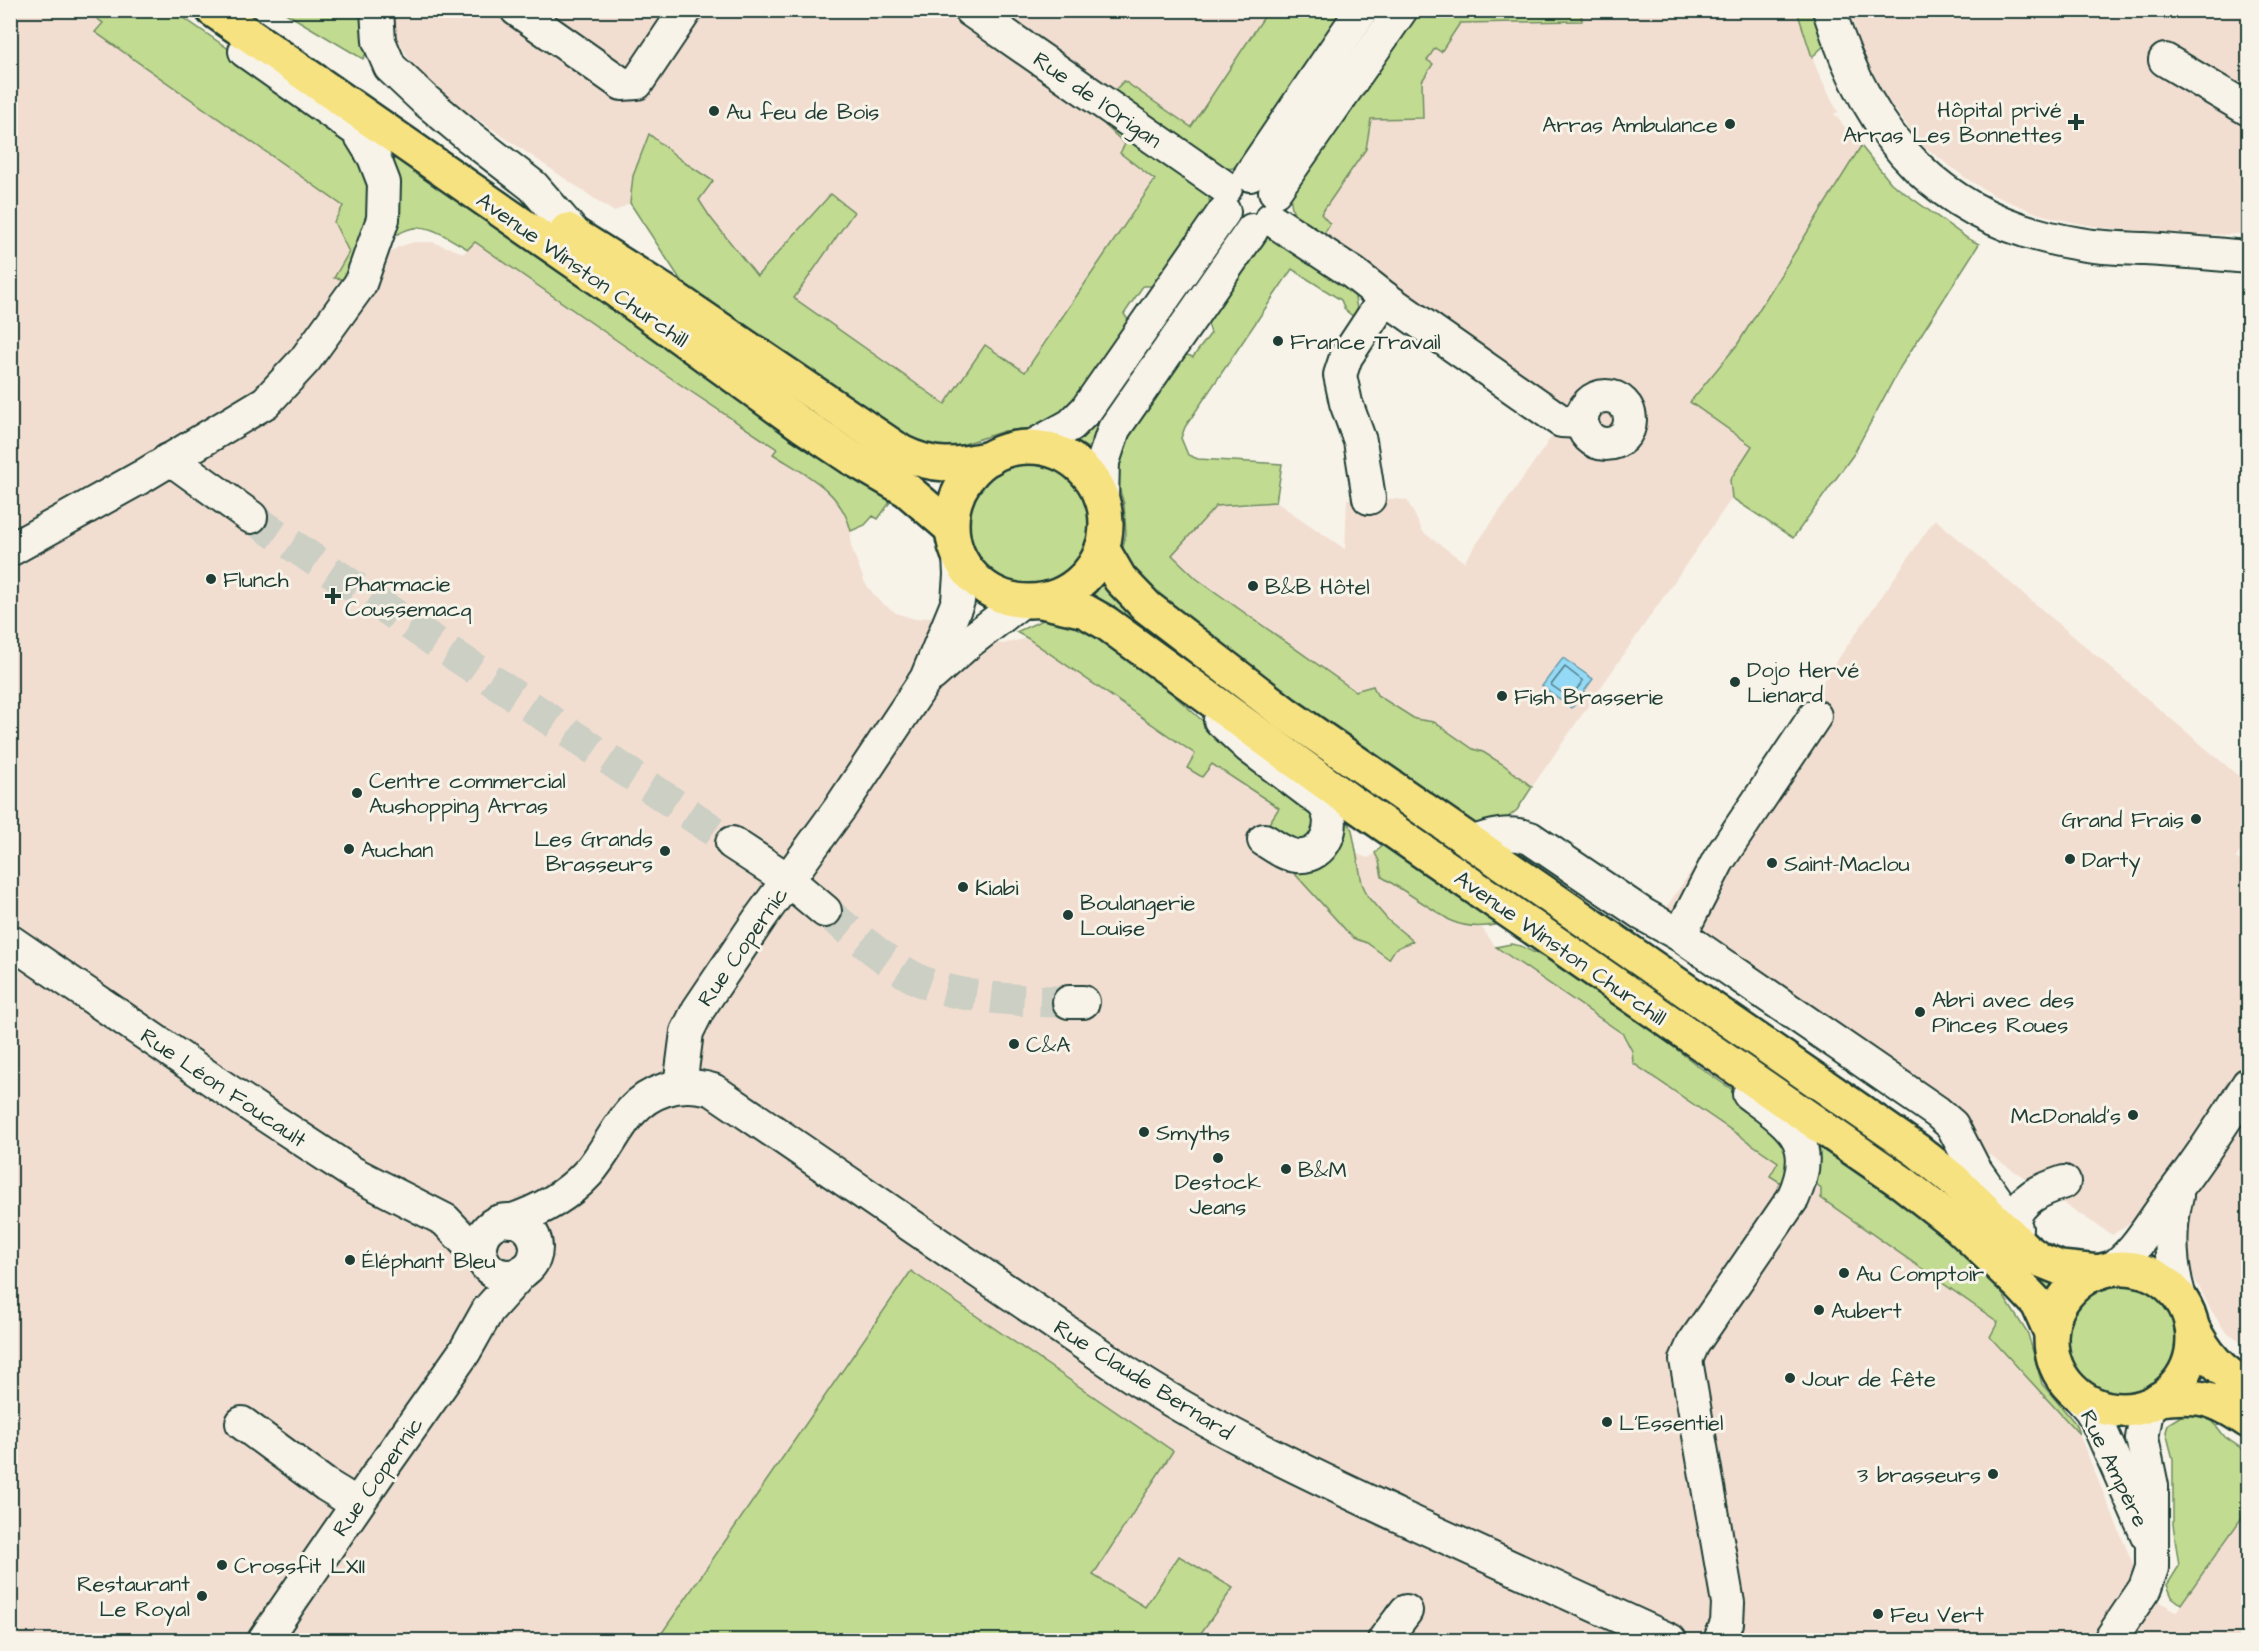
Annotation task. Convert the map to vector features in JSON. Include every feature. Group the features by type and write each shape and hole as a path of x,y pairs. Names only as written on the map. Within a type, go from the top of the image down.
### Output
{"main road":[{"name":"Avenue Winston Churchill","path":"213,10 597,277 793,418 850,457 907,490 955,542"},
{"name":"Avenue Winston Churchill","path":"250,10 578,238 662,290 901,452 936,465 961,464 990,458"},
{"path":"1031,447 1061,454 1075,463 1091,479 1102,500 1106,524 1102,548 1093,567 1079,583 1061,594 1031,601 1002,597 985,587 970,574 955,542 954,507 960,490 970,474 990,458 1009,450 1031,447"},
{"name":"Avenue Winston Churchill","path":"1102,548 1120,579 1147,607 1286,714 1918,1150 1955,1181 2032,1255 2060,1268 2105,1270"},
{"name":"Avenue Winston Churchill","path":"1031,601 1073,607 1095,616 1353,803 1873,1162 1940,1211 2032,1298 2043,1312 2051,1333"},
{"path":"2248,1386 2232,1377 2214,1362 2205,1351 2186,1312 2168,1285 2145,1272 2128,1268 2105,1270 2083,1280 2063,1299 2055,1315 2051,1333 2054,1359 2062,1376 2073,1390 2096,1405 2113,1409 2131,1409 2184,1395 2200,1397 2219,1404 2248,1421"},
{"path":"2154,1402 2174,1387 2188,1364 2192,1346 2186,1312"}],"street":[{"path":"10,550 266,402 305,360 360,284 383,219 384,183 374,157 358,131 229,39 213,10"},
{"path":"377,10 379,41 390,67 467,135 533,186 578,238"},
{"path":"517,10 622,84 637,83 686,10"},
{"name":"Rue de l'Origan","path":"970,10 1353,273 1385,298 1572,422"},
{"path":"1102,500 1103,462 1114,429 1362,10"},
{"path":"1031,447 1071,425 1086,410 1401,10"},
{"path":"1829,10 1838,41 1856,84 1879,121 1911,162 1929,180 1955,198 2009,226 2046,238 2102,247 2248,257"},
{"path":"2165,60 2248,109"},
{"path":"1369,498 1360,441 1346,403 1340,375 1346,357 1385,298"},
{"path":"168,460 188,471 251,517"},
{"path":"926,679 958,601 960,575 955,542"},
{"path":"926,679 1031,601"},
{"name":"Rue Copernic","path":"264,1641 465,1351 488,1310 528,1266 562,1198 588,1172 632,1109 650,1096 680,1086 684,1044 692,1020 788,879 840,808 926,679"},
{"path":"1190,685 1234,735 1327,806 1330,819 1329,833 1320,848 1313,853 1306,856 1290,855 1264,840"},
{"path":"1680,935 1718,861 1815,716"},
{"path":"1471,843 1502,834 1530,838 1644,915 1680,935 1945,1118 1953,1125 1974,1168 2032,1255"},
{"path":"732,843 788,879 825,911"},
{"name":"Rue Léon Foucault","path":"10,941 352,1173 445,1220 485,1263"},
{"path":"1661,1016 1715,1068 1789,1125 1799,1139 1804,1156 1801,1178 1793,1198 1693,1344 1686,1360 1728,1603 1727,1623 1720,1641"},
{"path":"2105,1270 2121,1262 2142,1240 2179,1189 2248,1084"},
{"name":"Rue Claude Bernard","path":"680,1086 702,1087 724,1096 1125,1371 1189,1412 1242,1441 1332,1484 1670,1641"},
{"path":"2012,1222 2018,1207 2025,1200 2064,1182"},
{"path":"2179,1189 2173,1214 2172,1270 2186,1312"},
{"name":"Rue Copernic","path":"488,1310 489,1283 480,1243 483,1235 503,1222 562,1198"},
{"name":"Rue Léon Foucault","path":"445,1220 503,1222"},
{"path":"485,1263 500,1275 516,1275 528,1266 536,1250 529,1230 521,1223 503,1222"},
{"name":"Rue Ampère","path":"2073,1390 2096,1419 2152,1549"},
{"name":"Rue Ampère","path":"2110,1641 2150,1580 2152,1486 2142,1438 2154,1402"},
{"path":"242,1423 357,1504"},
{"path":"1384,1641 1406,1611"}],"shaded area":[{"path":"391,10 1268,11 1191,127 1169,113 1111,121 1106,125 1125,144 1120,153 1155,179 1025,373 985,345 945,404 793,298 854,212 831,195 757,276 699,200 713,181 681,160 649,134 633,176 630,203 614,212 420,80 391,26"},
{"path":"1581,10 1797,11 1817,70 1838,112 1834,114 1861,146 1737,345 1691,401 1752,447 1730,480 1732,498 1532,787 1504,765 1483,752 1473,749 1434,722 1415,719 1377,695 1373,687 1355,691 1197,579 1172,555 1216,505 1245,506 1276,502 1345,549 1347,499 1380,498 1407,500 1423,532 1464,562 1557,429 1315,248 1330,225 1320,214 1365,149 1371,128 1371,118 1422,81 1432,64 1427,60 1435,48 1441,52 1460,23 1581,21"},
{"name":"Hôpital privé Arras Les Bonnettes","path":"1865,10 2248,11 2248,234 2203,235 2105,228 2039,214 1995,196 1967,179 1922,145 1886,98 1860,48 1851,15"},
{"path":"11,11 86,11 103,23 96,32 343,206 334,223 349,252 334,278 360,284 386,256 398,247 414,242 432,242 464,253 475,241 684,387 778,449 773,454 819,483 839,501 848,519 851,546 865,583 879,601 896,613 915,619 955,613 997,643 1003,644 1027,638 1196,754 1187,768 1212,764 1279,808 1332,915 1353,938 1367,943 1389,959 1395,949 1413,941 1372,904 1362,883 1357,854 1368,858 1375,853 1382,877 1462,926 1482,928 1496,947 1623,1034 1632,1051 1633,1063 1778,1162 1770,1175 1790,1153 1998,1322 1990,1337 2079,1434 2130,1557 2145,1588 2158,1600 2176,1612 2248,1509 2248,1640 1196,1640 1232,1588 1145,1607 1093,1575 1172,1451 911,1271 657,1640 11,1640"},
{"path":"1935,519 2248,784 2248,839 2236,858 2248,866 2248,1346 2225,1331 2185,1261 2179,1189 2112,1235 1967,1140 1656,922"}],"green space":[{"path":"86,11 174,11 345,130 372,175 376,207 350,280 334,278 349,252 334,222 343,206 95,32 103,23"},
{"path":"282,11 364,11 370,45 363,59"},
{"path":"1268,11 1350,11 1247,160 1233,168 1220,170 1112,93 1124,81 1191,127"},
{"path":"1413,11 1581,11 1582,21 1460,23 1441,52 1435,48 1427,60 1433,64 1422,81 1423,118 1371,119 1366,149 1321,214 1330,224 1322,237 1297,217 1291,206 1291,188"},
{"path":"1797,11 1817,11 1829,41 1812,57"},
{"path":"1111,121 1208,191 1210,205 1158,286 1143,286 1124,314 1129,321 1123,337 1075,407 1037,428 1004,431 946,450 908,442 744,331 680,279 630,203 633,176 649,134 681,160 713,181 699,200 757,276 831,194 854,212 794,298 945,404 985,345 1025,372 1155,180 1120,153 1125,144 1105,125"},
{"path":"377,134 893,498 878,519 873,516 865,525 851,531 846,517 831,494 810,477 773,454 777,449 475,242 468,249 435,231 417,228 396,235 383,244"},
{"path":"1861,146 1891,183 1967,238 1979,244 1901,366 1853,455 1793,538 1732,498 1730,480 1752,446 1690,402 1737,345"},
{"path":"1224,230 1234,238 1094,452 1070,437"},
{"path":"1269,237 1283,237 1353,286 1359,321 1345,310 1341,300 1292,269 1185,427 1181,438 1188,455 1198,459 1282,464 1276,502 1216,506 1172,555 1197,579 1355,691 1373,686 1377,695 1415,719 1434,722 1473,749 1483,752 1504,765 1532,787 1517,810 1502,822 1468,824 1405,788 1140,588 1121,557 1126,533 1124,504 1114,471 1117,439 1178,352 1193,357 1211,333 1205,314 1259,241"},
{"path":"1028,461 1052,466 1072,479 1085,499 1090,523 1085,547 1072,567 1052,580 1028,585 1004,580 984,567 971,547 966,523 971,499 984,479 1004,466"},
{"path":"1104,581 1900,1153 2059,1283 2048,1301 1520,903 1093,599 1093,595"},
{"path":"1045,619 1074,621 1121,648 1205,723 1322,812 1309,847 1278,836 1268,825 1279,808 1212,764 1202,777 1187,768 1195,754 1016,632"},
{"path":"1344,814 1352,830 1362,883 1368,897 1388,920 1413,941 1395,949 1389,959 1367,943 1353,938 1285,863"},
{"path":"1382,845 1392,846 1505,923 1478,927 1451,921 1382,877 1375,853"},
{"path":"1511,944 1521,946 1595,983 1702,1069 1755,1105 1796,1123 1886,1184 1990,1275 2028,1334 2042,1384 2075,1423 2079,1434 1990,1337 1998,1322 1821,1198 1821,1189 1816,1183 1815,1165 1783,1184 1770,1176 1778,1162 1633,1063 1632,1051 1623,1034 1496,947"},
{"path":"911,1271 1173,1451 1093,1575 1145,1607 1179,1556 1233,1588 1196,1640 657,1640"},
{"path":"2123,1280 2145,1285 2164,1297 2176,1316 2181,1338 2176,1360 2164,1379 2145,1391 2123,1396 2101,1391 2082,1379 2070,1360 2065,1338 2070,1316 2082,1297 2101,1285"},
{"path":"2193,1415 2211,1419 2225,1437 2248,1453 2248,1509 2181,1604 2172,1597 2167,1585 2179,1566 2173,1524 2173,1459 2166,1432 2168,1424 2181,1416"}],"water":[{"path":"1563,658 1593,679 1572,708 1542,686"}],"tunnel":[{"path":"251,517 732,843"},
{"path":"825,911 885,959 923,982 963,994 1069,1002"}],"place":[{"name":"Au feu de Bois","path":"714,111"},
{"name":"Hôpital privé Arras Les Bonnettes","path":"2076,122"},
{"name":"Arras Ambulance","path":"1730,124"},
{"name":"France Travail","path":"1278,341"},
{"name":"Flunch","path":"211,579"},
{"name":"B&B Hôtel","path":"1253,586"},
{"name":"Pharmacie Coussemacq","path":"333,596"},
{"name":"Dojo Hervé Lienard","path":"1735,682"},
{"name":"Fish Brasserie","path":"1502,696"},
{"name":"Centre commercial Aushopping Arras","path":"357,793"},
{"name":"Grand Frais","path":"2196,819"},
{"name":"Auchan","path":"349,849"},
{"name":"Les Grands Brasseurs","path":"665,851"},
{"name":"Darty","path":"2070,859"},
{"name":"Saint-Maclou","path":"1772,863"},
{"name":"Kiabi","path":"963,887"},
{"name":"Boulangerie Louise","path":"1068,915"},
{"name":"Abri avec des Pinces Roues","path":"1920,1012"},
{"name":"C&A","path":"1014,1044"},
{"name":"McDonald's","path":"2133,1115"},
{"name":"Smyths","path":"1144,1132"},
{"name":"Destock Jeans","path":"1218,1158"},
{"name":"B&M","path":"1286,1169"},
{"name":"Éléphant Bleu","path":"350,1260"},
{"name":"Au Comptoir","path":"1844,1273"},
{"name":"Aubert","path":"1819,1310"},
{"name":"Jour de fête","path":"1790,1378"},
{"name":"L’Essentiel","path":"1607,1422"},
{"name":"3 brasseurs","path":"1993,1474"},
{"name":"Crossfit LXII","path":"222,1565"},
{"name":"Restaurant Le Royal","path":"202,1596"},
{"name":"Feu Vert","path":"1878,1614"}]}
